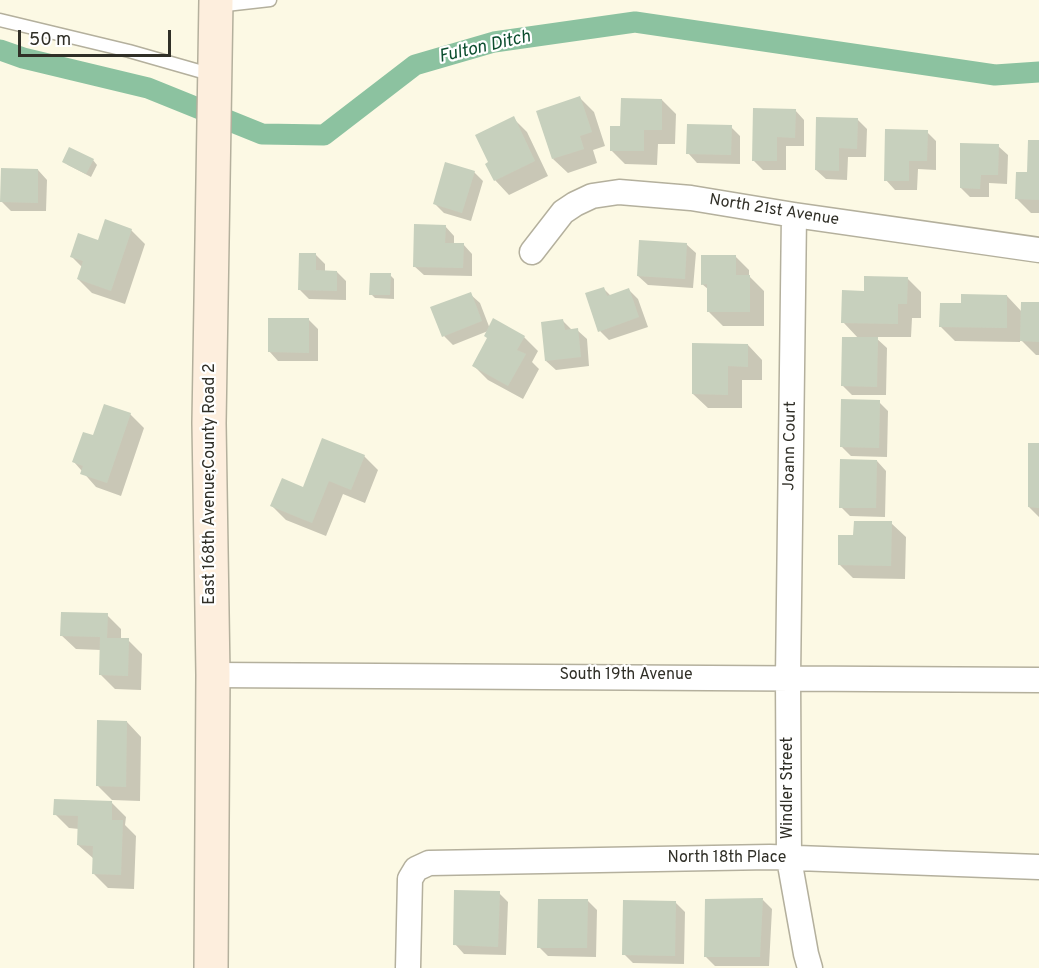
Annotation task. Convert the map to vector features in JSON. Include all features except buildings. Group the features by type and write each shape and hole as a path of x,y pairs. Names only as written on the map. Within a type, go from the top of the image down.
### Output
{"main road":[{"name":"East 168th Avenue;County Road 2","path":"211,968 213,675 209,423 216,3"}],"street":[{"name":"North 21st Avenue","path":"532,252 563,212 574,204 592,196 619,192 691,198 1039,250"},
{"name":"Joann Court","path":"788,677 794,215"},
{"name":"South 19th Avenue","path":"213,675 1039,680"},
{"name":"Windler Street","path":"788,677 789,859 810,968"},
{"name":"North 18th Place","path":"408,968 410,879 416,869 429,863 770,857 1039,867"}],"lane":[{"path":"216,3 270,0"},
{"path":"0,20 129,51 214,87"}],"waterway":[{"name":"Fulton Ditch","path":"0,50 23,58 148,88 262,134 324,135 415,65 494,42 635,22 995,75 1039,72"}]}
